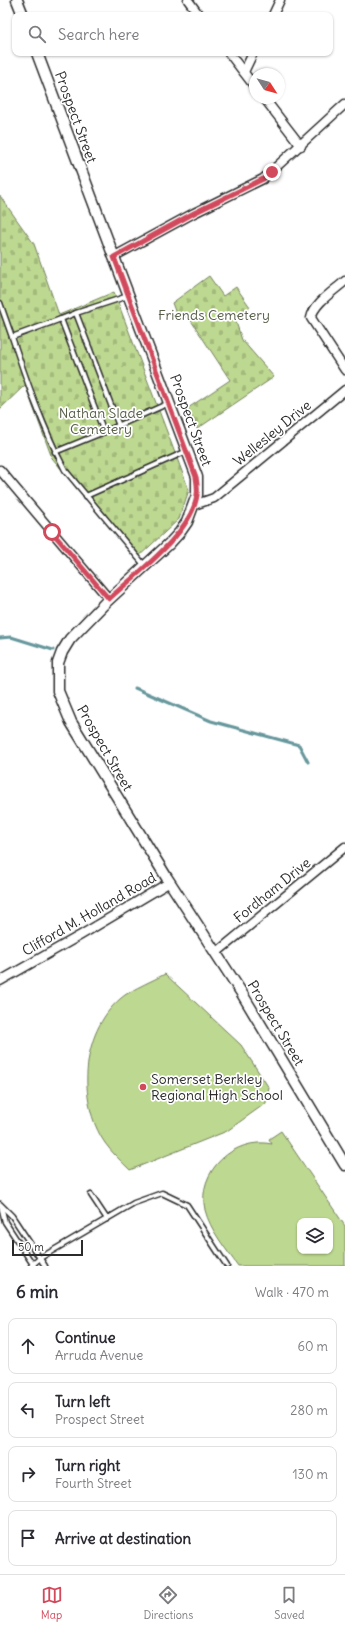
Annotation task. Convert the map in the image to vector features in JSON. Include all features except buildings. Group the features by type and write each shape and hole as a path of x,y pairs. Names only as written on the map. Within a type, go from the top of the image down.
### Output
{"street":[{"path":"17,0 22,12"},
{"path":"188,0 198,12"},
{"path":"274,12 280,0"},
{"name":"Prospect Street","path":"38,56 170,402 196,477 197,496 187,522 180,532 109,599 70,639 62,652 58,663 58,691 71,722 170,882 245,999 345,1165"},
{"path":"231,56 249,79"},
{"path":"244,72 252,56"},
{"path":"269,104 301,146"},
{"path":"114,257 194,213 263,179 301,146 345,104"},
{"path":"345,281 318,305 313,311 312,318 345,370"},
{"name":"Wellesley Drive","path":"194,505 214,498 345,390"},
{"path":"0,470 109,599"},
{"name":"Fordham Drive","path":"216,953 345,847"},
{"name":"Clifford M. Holland Road","path":"0,981 170,882"}],"lane":[{"path":"12,337 76,313 129,296"},
{"path":"0,303 29,387 55,452 65,470 145,566"},
{"path":"76,313 119,426"},
{"path":"61,319 104,432"},
{"path":"55,452 119,426 170,402"},
{"path":"86,496 187,451"},
{"path":"0,1205 5,1222 32,1265 40,1258 134,1203 162,1193 188,1205 227,1266"},
{"path":"91,1195 107,1219"},
{"path":"0,1205 12,1216 45,1266"}],"green space":[{"name":"Nathan Slade Cemetery","path":"0,196 34,244 59,315 114,292 189,490 179,519 136,559 52,458 25,385 0,409"},
{"name":"Friends Cemetery","path":"209,276 223,296 236,287 250,307 235,319 242,340 274,377 197,429 188,408 230,380 190,319 175,311 172,303"},
{"path":"165,974 241,1045 269,1088 266,1103 227,1131 130,1170 108,1147 96,1126 90,1107 87,1086 88,1065 92,1045 99,1026 110,1009 125,995"},
{"path":"281,1131 345,1226 345,1266 238,1266 214,1232 205,1210 204,1196 206,1182 212,1170 221,1159 232,1151 245,1145 258,1143 272,1144 269,1139"}],"waterway":[{"path":"0,638 11,637 53,650"},
{"path":"135,688 211,721 299,745 308,762"}],"place":[{"name":"Somerset Berkley Regional High School","path":"143,1087"}],"route":[{"path":"52,532 109,599 170,543 187,522 197,496 196,477 168,398 114,257 194,213 263,179 272,172"}]}
